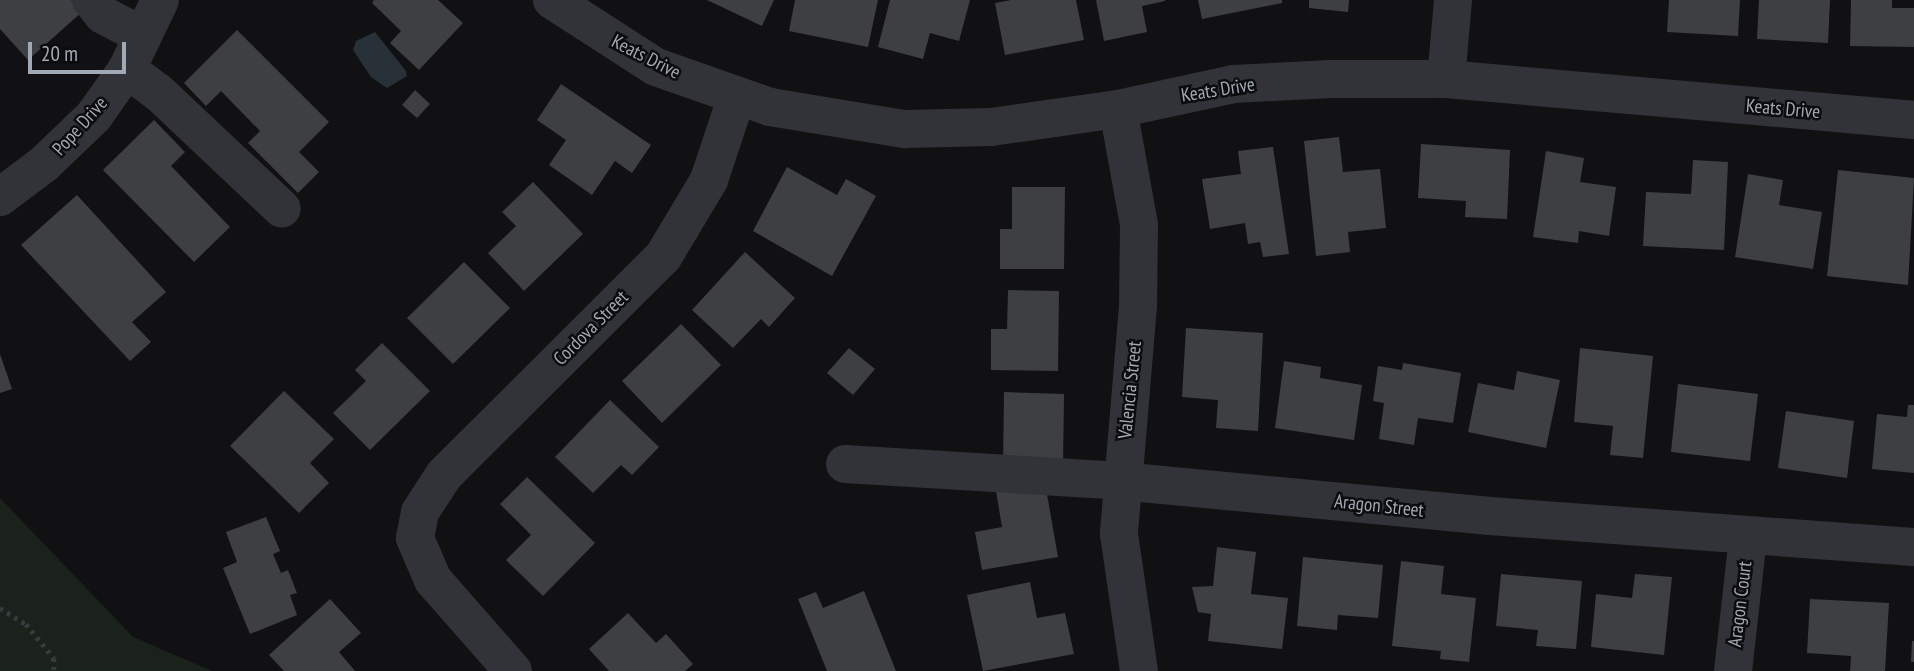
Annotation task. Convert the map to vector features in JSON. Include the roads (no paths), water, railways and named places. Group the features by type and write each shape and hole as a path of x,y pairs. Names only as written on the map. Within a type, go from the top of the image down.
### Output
{"street":[{"path":"90,0 135,53 158,92 282,209"},
{"name":"Pope Drive","path":"0,197 44,164 94,116 135,53 160,0"},
{"name":"Keats Drive","path":"552,0 656,67 737,96 835,121 905,129 991,127 1118,109 1234,84 1446,79 1914,120"},
{"path":"1446,79 1453,0"},
{"name":"Cordova Street","path":"513,671 433,580 415,538 420,512 437,484 663,257 709,180 737,96"},
{"name":"Valencia Street","path":"1118,109 1139,225 1135,344 1120,481 1124,592 1139,671"},
{"name":"Aragon Street","path":"845,464 1120,481 1748,538 1914,547"},
{"name":"Aragon Court","path":"1733,671 1748,538"}]}
